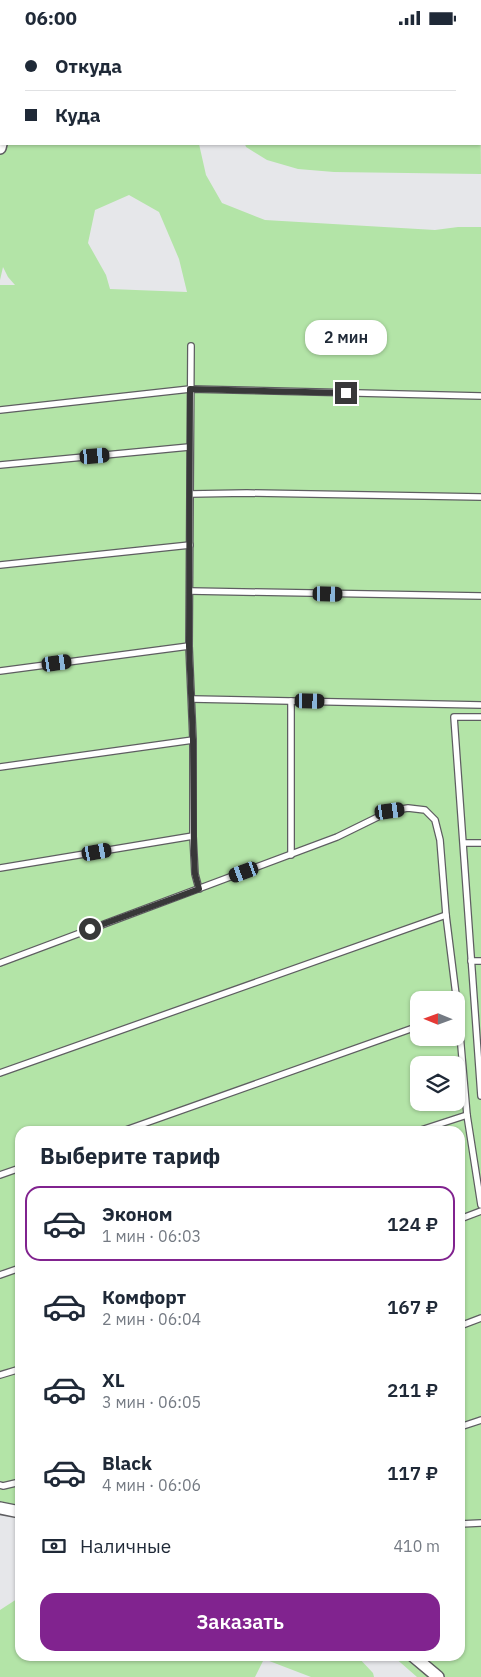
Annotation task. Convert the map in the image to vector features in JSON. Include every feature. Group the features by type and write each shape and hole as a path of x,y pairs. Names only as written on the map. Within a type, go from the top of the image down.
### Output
{"street":[{"path":"0,1508 15,1511"},
{"path":"419,1661 438,1677"}],"lane":[{"path":"191,346 189,646 193,740 193,836 195,874 199,889"},
{"path":"0,411 190,389 481,397"},
{"path":"0,465 189,447"},
{"path":"190,494 247,493 481,497"},
{"path":"0,565 190,545"},
{"path":"190,591 481,596"},
{"path":"0,671 189,646"},
{"path":"192,699 481,705"},
{"path":"291,701 291,855"},
{"path":"481,717 454,717 481,1097"},
{"path":"0,767 193,740"},
{"path":"0,963 291,855 337,837 390,811 408,808 424,811 435,820 440,840 455,991"},
{"path":"0,868 193,836"},
{"path":"464,843 481,843"},
{"path":"0,1073 446,915"},
{"path":"471,961 481,961"},
{"path":"137,1126 410,1029"},
{"path":"460,1046 467,1115 481,1205"},
{"path":"433,1126 467,1115"},
{"path":"0,1175 15,1170"},
{"path":"465,1217 481,1211"},
{"path":"0,1275 15,1270"},
{"path":"465,1324 481,1318"},
{"path":"0,1375 15,1370"},
{"path":"465,1425 481,1420"},
{"path":"0,1485 15,1483"},
{"path":"465,1524 481,1523"}],"green space":[{"path":"0,145 199,145 206,175 222,203 265,220 435,230 481,227 481,1677 417,1677 399,1661 465,1661 465,1126 15,1126 15,1517 0,1513 0,285 15,285 3,267 0,280","holes":["129,195 159,212 179,259 187,292 110,289 106,275 88,243 95,210"]},
{"path":"245,145 481,145 481,174 334,172 298,169 267,160"},
{"path":"15,1600 15,1661 263,1661 255,1677 0,1677 0,1610"},
{"path":"269,1661 362,1661 373,1673 374,1677 311,1677"}],"route":[{"path":"90,929 199,889 195,874 193,836 193,740 189,646 190,389 346,393"}]}
